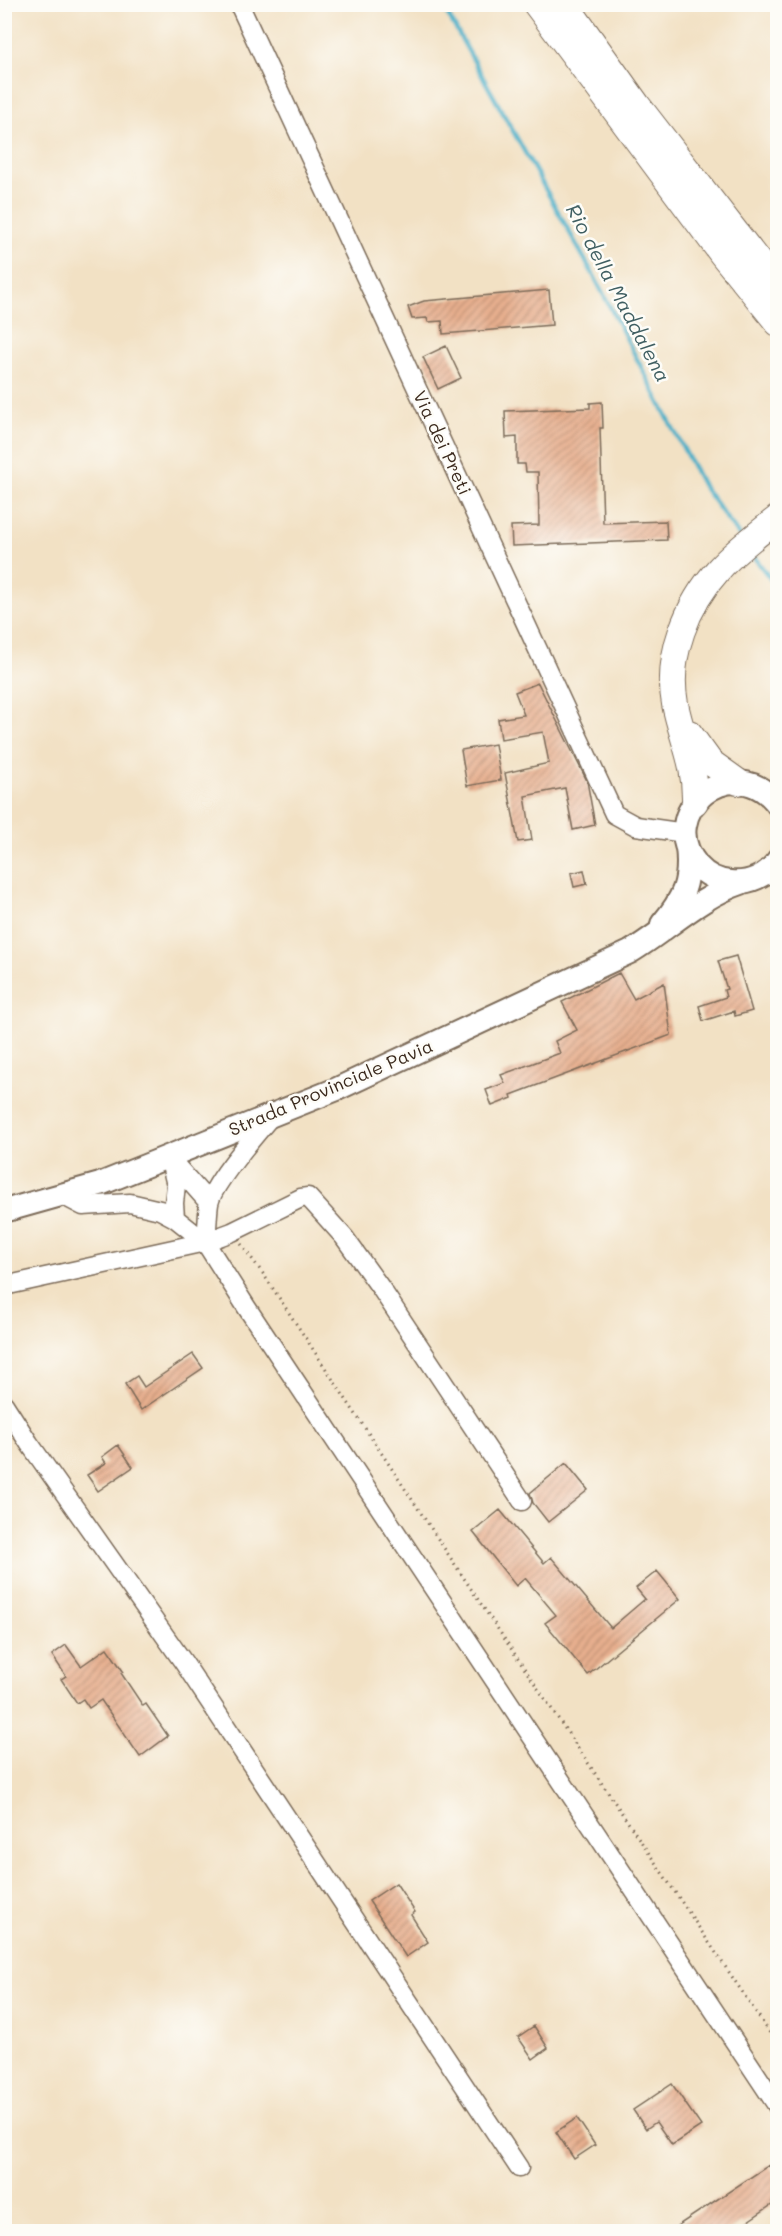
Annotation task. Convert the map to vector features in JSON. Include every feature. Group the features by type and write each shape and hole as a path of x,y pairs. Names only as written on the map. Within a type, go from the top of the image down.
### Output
{"highway":[{"path":"536,4 722,254 777,323"},
{"path":"565,4 638,106 777,287"},
{"path":"722,254 730,284 777,344"},
{"path":"695,802 691,759 675,703 673,669 678,643 700,591 720,567 777,518"},
{"path":"675,703 701,752 718,769 738,782"}],"main road":[{"path":"695,802 706,791 721,783 738,782 753,784 766,792 777,804"},
{"name":"Strada Provinciale Pavia","path":"648,941 674,910 684,891 689,867 686,840 687,816 695,802"},
{"path":"686,840 693,860 703,871 720,880 741,883"},
{"name":"Strada Provinciale Pavia","path":"4,1211 100,1184 348,1084 630,952 708,897 765,874 776,863"}],"street":[{"name":"Via dei Preti","path":"239,4 614,814 636,826 686,840"},
{"path":"205,1242 209,1222 209,1203 229,1169 272,1115"},
{"path":"169,1157 209,1203"},
{"path":"169,1157 176,1185 175,1218"},
{"path":"62,1195 83,1206 130,1203 160,1210 175,1218 205,1242 777,2107"},
{"path":"4,1286 205,1242 232,1232 301,1198 308,1197 345,1237 522,1502"},
{"path":"4,1404 184,1663 519,2169"}],"path":[{"path":"232,1232 264,1275 464,1579 777,2045"}],"building":[{"path":"549,290 552,325 443,334 442,321 428,322 427,318 412,319 408,307 424,301"},
{"path":"446,346 461,378 438,389 423,357"},
{"path":"602,402 603,428 600,428 603,523 666,521 667,540 512,546 511,526 539,525 538,472 526,472 525,464 517,464 517,437 506,438 505,411 590,408 590,403"},
{"path":"538,683 587,781 595,825 573,830 565,788 525,796 532,840 518,842 505,773 549,763 543,732 501,739 498,719 524,715 515,692"},
{"path":"495,744 501,780 467,786 461,750"},
{"path":"584,870 587,884 574,887 571,873"},
{"path":"736,956 752,1011 735,1016 734,1011 703,1021 699,1006 726,997 724,990 727,989 718,961"},
{"path":"619,973 634,999 664,983 671,1035 511,1095 512,1098 492,1106 486,1090 505,1083 501,1075 560,1053 555,1041 577,1030 562,1002"},
{"path":"193,1354 203,1368 141,1410 125,1384 137,1376 144,1387"},
{"path":"118,1445 133,1467 98,1491 87,1475 106,1463 102,1457"},
{"path":"566,1463 588,1490 548,1522 533,1503 530,1493"},
{"path":"500,1510 544,1563 551,1557 611,1628 645,1599 636,1588 657,1571 680,1599 588,1675 545,1623 556,1615 525,1578 516,1586 473,1532"},
{"path":"66,1645 81,1666 107,1648 143,1706 146,1704 168,1736 140,1757 101,1700 89,1708 83,1699 77,1703 61,1679 66,1676 52,1655"},
{"path":"396,1883 415,1912 411,1915 428,1942 406,1957 369,1901"},
{"path":"534,2026 548,2048 533,2059 518,2037"},
{"path":"672,2084 701,2126 672,2145 656,2122 646,2129 633,2110"},
{"path":"577,2118 595,2145 574,2159 556,2132"},
{"path":"769,2165 777,2178 777,2198 772,2202 773,2204 742,2225 741,2223 727,2232 668,2232"}],"waterway":[{"name":"Rio della Maddalena","path":"442,4 594,276 703,486 741,538"},
{"name":"Rio della Maddalena","path":"749,550 778,589"}]}
